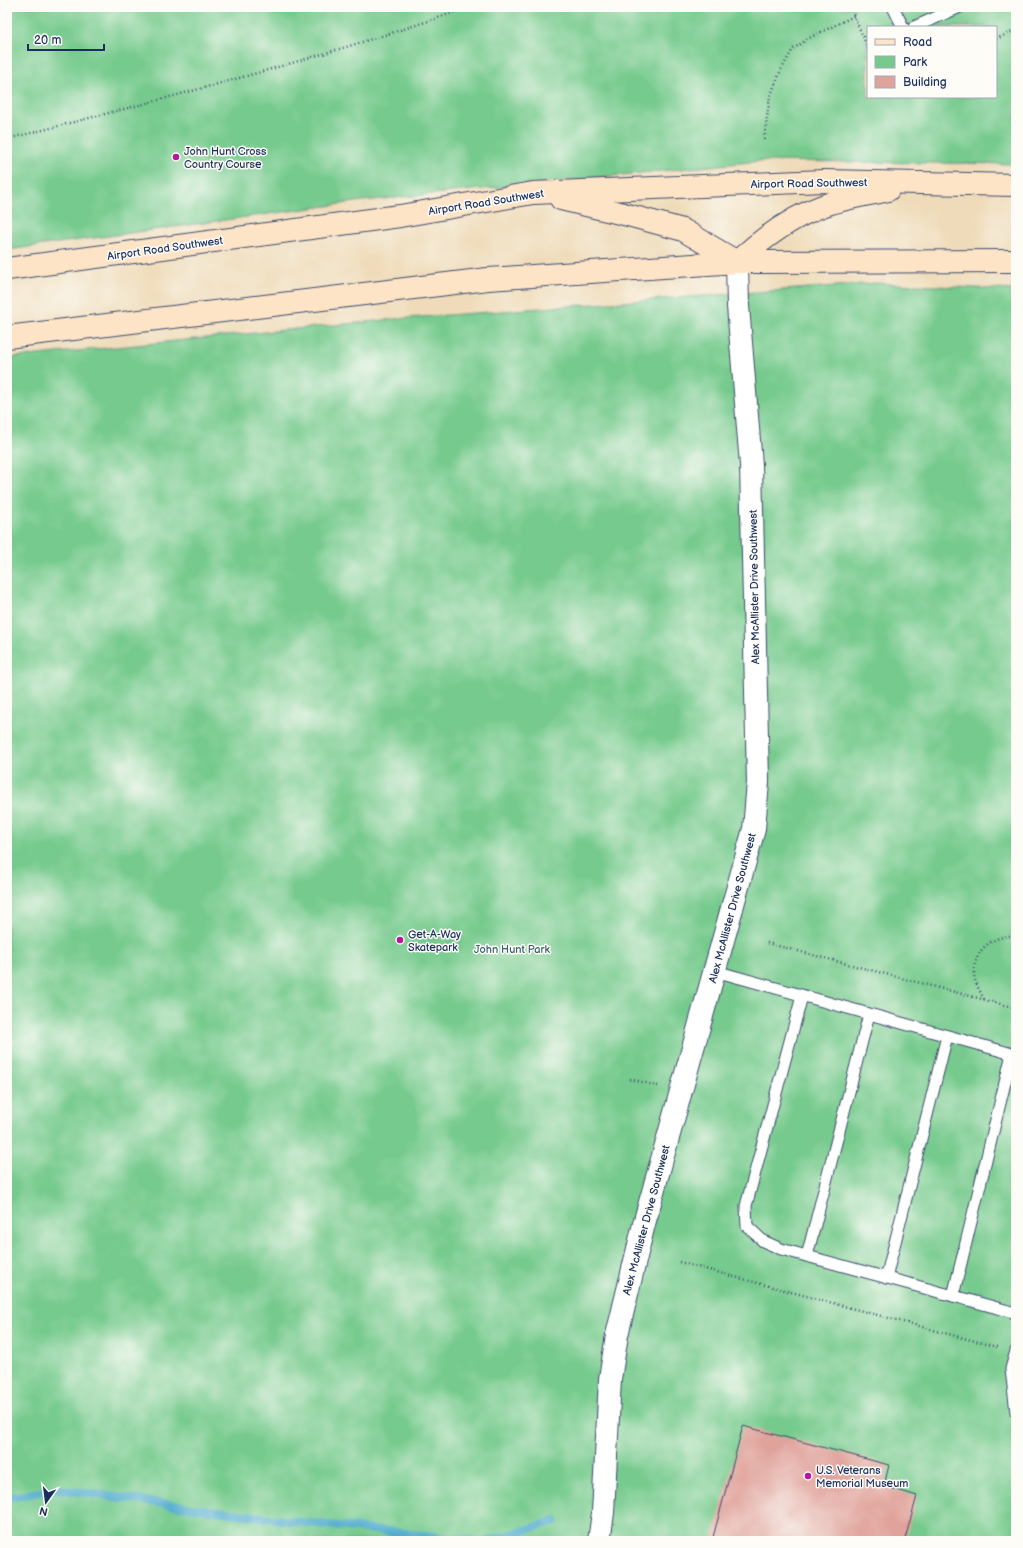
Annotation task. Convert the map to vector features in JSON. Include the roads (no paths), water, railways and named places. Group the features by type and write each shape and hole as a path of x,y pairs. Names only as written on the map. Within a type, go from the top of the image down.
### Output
{"street":[{"name":"Airport Road Southwest","path":"7,269 400,216 534,192 824,180 1016,185"},
{"path":"737,262 759,241 790,221 818,208 916,183"},
{"path":"534,192 683,230 737,262"},
{"path":"7,337 488,279 737,262 1016,261"},
{"name":"Alex McAllister Drive Southwest","path":"598,1541 603,1513 610,1379 616,1335 644,1224 754,829 758,782 751,465 738,306 737,262"}],"lane":[{"path":"893,7 902,26"},
{"path":"916,26 960,7"},
{"path":"715,971 1014,1055 953,1296"},
{"path":"802,996 746,1206 747,1226 763,1241 781,1249 1016,1313"},
{"path":"807,1256 869,1014"},
{"path":"886,1278 947,1036"},
{"path":"1016,1351 1011,1369 1016,1412"}],"waterway":[{"path":"7,1498 57,1489 290,1521 478,1541"},
{"path":"489,1541 555,1521"}],"place":[{"name":"John Hunt Cross Country Course","path":"176,157"},
{"name":"Get-A-Way Skatepark","path":"400,940"},
{"name":"U.S. Veterans Memorial Museum","path":"808,1476"}],"park label":[{"name":"John Hunt Park","path":"512,949"}]}
